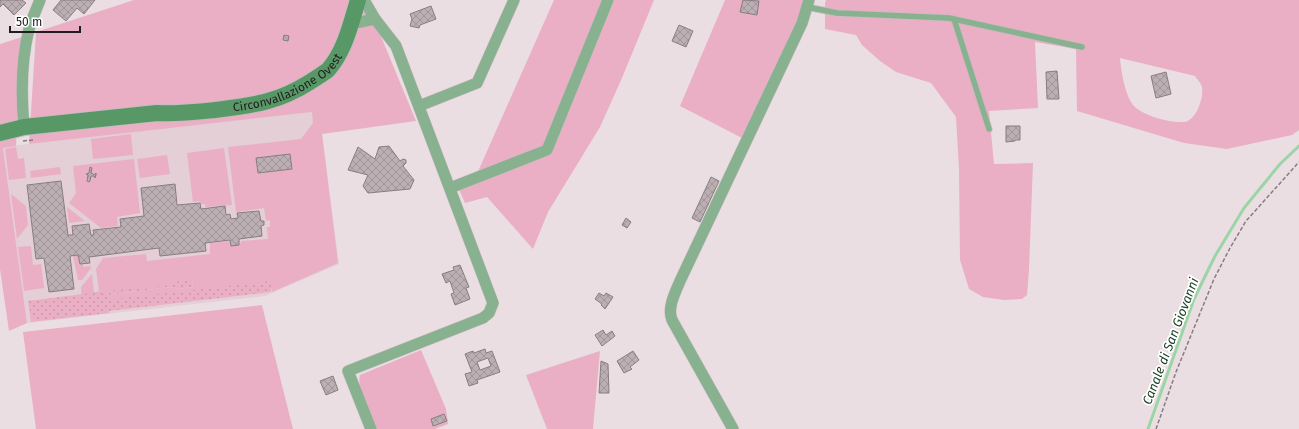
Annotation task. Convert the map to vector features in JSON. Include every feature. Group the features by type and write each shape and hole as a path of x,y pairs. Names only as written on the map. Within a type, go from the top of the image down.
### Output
{"street":[{"path":"24,127 22,108 25,52 29,28 40,0"},
{"name":"Circonvallazione Ovest","path":"0,133 24,127 157,113 177,114 254,105 280,98 300,89 328,70 339,54 348,34 358,0"},
{"path":"364,0 375,19 396,46 493,302 489,313 483,318 348,371 371,429"},
{"path":"419,106 477,84 514,0"},
{"path":"450,188 547,150 608,0"},
{"path":"733,429 672,320 672,304 686,268 802,23 808,3"},
{"path":"351,24 375,19"},
{"name":"Circonvallazione Ovest","path":"0,137 27,136 158,120 177,114"}],"lane":[{"path":"808,3 837,13 949,18 1082,48"},
{"path":"954,19 988,129"}],"path":[{"path":"1156,429 1176,372 1208,293 1227,254 1246,221 1299,162"}],"shaded area":[{"path":"134,0 366,0 416,121 322,134 338,263 272,292 270,281 271,291 108,310 108,313 31,322 28,301 81,295 81,287 92,274 94,293 99,291 96,269 103,258 146,254 147,261 210,254 210,243 230,241 230,245 241,243 241,241 268,239 267,227 270,227 270,220 266,221 264,208 236,212 228,147 301,139 313,123 312,112 320,111 29,144 36,32","holes":["192,279 193,287 179,289 172,287 107,295 107,299 106,294 173,286"]},
{"path":"554,0 654,0 600,127 548,212 533,249 487,197 465,203 456,183 476,176"},
{"path":"725,0 804,0 797,20 742,138 680,106"},
{"path":"826,0 1299,0 1299,130 1292,135 1227,149 1184,143 1077,111 1076,49 1035,42 1038,108 989,111 994,164 1033,163 1027,295 1022,299 1004,300 983,297 969,289 960,260 959,169 956,117 931,83 896,72 880,61 862,45 856,35 825,29","holes":["1120,58 1195,76 1202,87 1202,97 1192,118 1184,122 1165,120 1151,116 1139,110 1132,103 1124,84"]},
{"path":"22,37 16,146 3,148 27,323 9,331 0,269 0,44"},
{"path":"319,110 339,264 265,296 27,323 3,147"},
{"path":"131,134 133,155 93,159 91,139"},
{"path":"16,147 18,159 24,158 26,178 9,180 5,149"},
{"path":"224,148 232,205 205,207 205,204 200,204 200,201 193,202 187,153"},
{"path":"167,155 170,174 140,178 137,159"},
{"path":"134,159 140,213 117,217 118,226 101,228 69,203 76,193 73,166"},
{"path":"60,167 61,174 31,178 30,171"},
{"path":"11,194 26,206 28,225 17,239"},
{"path":"67,207 85,221 69,223"},
{"path":"31,246 33,265 41,264 44,288 24,291 18,247"},
{"path":"78,255 79,262 83,262 83,267 91,266 82,280 78,280 73,256"},
{"path":"192,279 193,287 179,289 172,287 107,295 107,300 271,281 271,292 109,311 109,313 31,321 29,301 106,291 172,285 179,281"},
{"path":"262,305 293,429 36,429 23,332"},
{"path":"421,350 446,409 448,424 435,429 377,429 362,394 359,380 360,375"},
{"path":"600,351 593,429 547,429 526,375"}],"building":[{"path":"0,0 22,0 26,3 14,15 3,4 0,7"},
{"path":"61,0 95,0 84,14 77,8 66,21 53,10"},
{"path":"743,0 759,1 757,15 740,12"},
{"path":"431,6 436,19 420,25 419,28 410,26 412,19 410,14"},
{"path":"679,25 693,31 686,47 672,41"},
{"path":"284,35 289,36 288,41 283,40"},
{"path":"1057,71 1059,99 1047,99 1046,72"},
{"path":"1166,72 1171,94 1156,98 1151,76"},
{"path":"1006,126 1020,126 1020,140 1006,142"},
{"path":"389,146 400,161 403,159 406,160 406,163 403,166 414,180 410,189 368,193 363,186 368,175 348,170 358,147 375,159 379,147"},
{"path":"290,154 292,169 258,173 256,158"},
{"path":"90,167 92,168 91,173 95,175 96,173 96,175 95,178 94,176 91,176 89,182 87,181 88,175 86,174 89,173"},
{"path":"711,177 719,181 700,222 692,218"},
{"path":"61,181 68,235 73,235 72,226 89,224 91,235 94,235 93,230 121,227 120,219 144,216 141,188 175,184 177,205 200,203 201,209 225,206 226,215 230,214 231,219 238,218 237,213 259,211 261,221 264,221 264,225 261,226 262,236 239,239 239,245 231,246 230,240 205,243 206,251 160,256 159,248 89,257 90,263 80,264 78,255 70,256 74,289 49,292 44,258 36,259 27,185"},
{"path":"626,218 631,222 627,228 622,225"},
{"path":"460,265 469,287 466,288 470,299 455,305 451,294 454,293 450,281 446,283 442,274 454,270 453,267"},
{"path":"599,293 604,296 606,293 613,297 605,309 601,305 602,304 595,299"},
{"path":"603,330 606,335 612,331 615,336 602,346 595,335"},
{"path":"485,349 486,353 492,351 500,372 477,380 478,383 469,386 465,374 472,372 465,354 473,351 474,353","holes":["488,358 491,366 480,370 477,362"]},
{"path":"633,351 639,360 630,367 632,369 624,373 617,361"},
{"path":"601,361 608,364 609,393 599,393"},
{"path":"333,376 338,390 326,395 320,381"},
{"path":"444,414 447,421 433,426 431,419"}],"waterway":[{"name":"Canale di San Giovanni","path":"1148,429 1194,299 1215,256 1244,208 1280,164 1299,146"}]}
